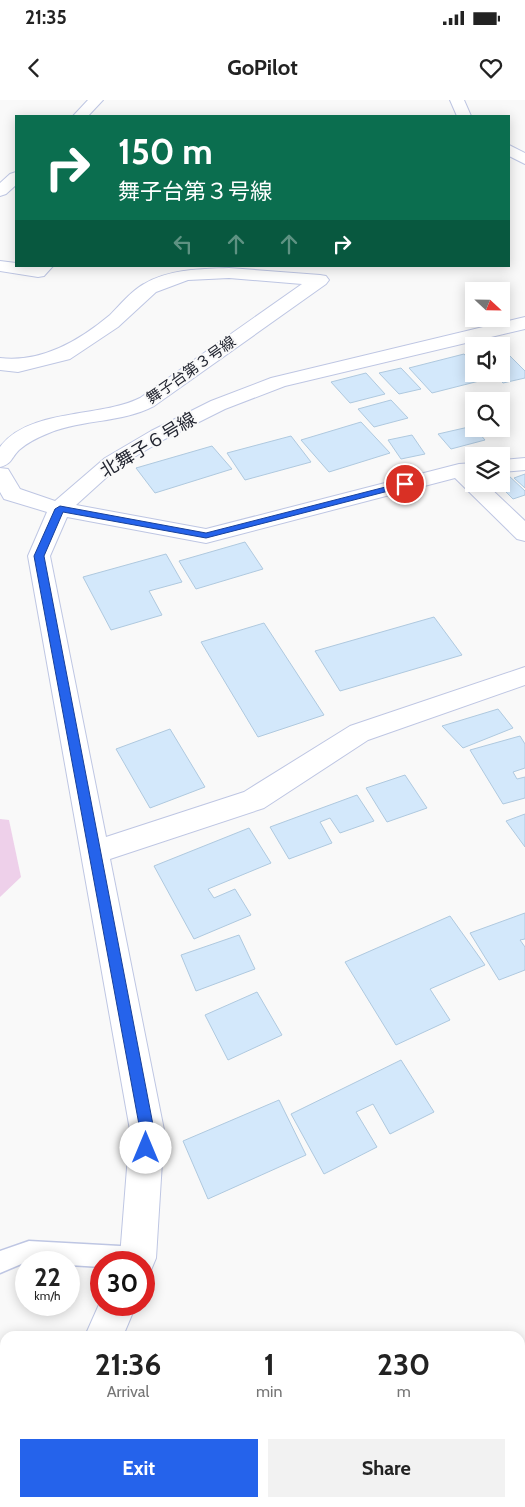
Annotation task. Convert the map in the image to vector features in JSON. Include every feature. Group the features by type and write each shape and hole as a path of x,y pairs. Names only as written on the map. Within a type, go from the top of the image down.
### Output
{"street":[{"path":"81,115 96,100"},
{"path":"457,100 464,115"},
{"path":"510,151 525,159"},
{"path":"0,266 38,272 43,267"},
{"path":"0,364 18,366 63,355 111,323 150,288 189,270 229,273 321,273"},
{"name":"舞子台第３号線","path":"0,461 6,450 26,437 57,423 97,417 142,404 321,273"},
{"name":"北舞子６号線","path":"138,1251 147,1130 39,556 60,509 112,462 158,435 227,402 278,382 525,323"},
{"path":"510,465 525,464"},
{"path":"0,474 12,494 60,509 206,536 465,470"},
{"path":"486,492 525,534"},
{"path":"96,852 254,800 359,733 525,676"},
{"path":"106,1331 113,1316"}],"lane":[{"path":"0,1262 30,1252 90,1256"}],"shaded area":[{"path":"0,819 9,820 21,877 0,897"}],"building":[{"path":"464,354 465,382 475,382 432,393 409,368"},
{"path":"510,356 525,371 525,378 510,381"},
{"path":"401,368 421,389 399,394 379,373"},
{"path":"366,373 385,394 350,403 331,382"},
{"path":"391,400 408,418 374,427 358,409"},
{"path":"361,422 390,453 329,472 301,440"},
{"path":"465,428 465,437 482,437 485,440 451,449 438,434"},
{"path":"412,435 425,454 401,459 388,440"},
{"path":"291,436 311,462 245,480 227,453"},
{"path":"212,446 232,469 155,493 136,468"},
{"path":"525,474 525,488 514,478"},
{"path":"510,477 525,491 525,495 513,499 506,492 510,492"},
{"path":"245,542 263,569 196,589 179,561"},
{"path":"166,554 182,582 149,591 162,615 111,630 83,577"},
{"path":"434,617 462,655 340,691 315,651"},
{"path":"264,623 324,715 258,737 201,642"},
{"path":"498,709 513,728 463,748 442,726"},
{"path":"170,729 205,787 150,808 116,749"},
{"path":"520,736 525,744 525,768 513,772 517,779 525,777 525,798 503,804 470,750"},
{"path":"405,775 427,808 387,822 366,788"},
{"path":"357,795 374,821 340,833 330,818 320,822 332,843 289,859 270,827"},
{"path":"525,814 525,847 506,821"},
{"path":"249,828 271,863 208,889 214,898 235,889 251,915 194,939 154,866"},
{"path":"525,913 525,939 520,940 525,947 525,970 499,980 470,933"},
{"path":"450,916 485,965 430,989 450,1020 396,1045 345,962"},
{"path":"239,935 255,969 196,991 181,955"},
{"path":"257,992 282,1035 228,1060 205,1015"},
{"path":"401,1060 434,1112 390,1134 373,1104 356,1112 377,1147 324,1174 291,1114"},
{"path":"279,1100 306,1155 208,1199 183,1141"}],"route":[{"path":"146,1148 147,1130 100,870 39,556 60,509 206,536 405,484"}]}
